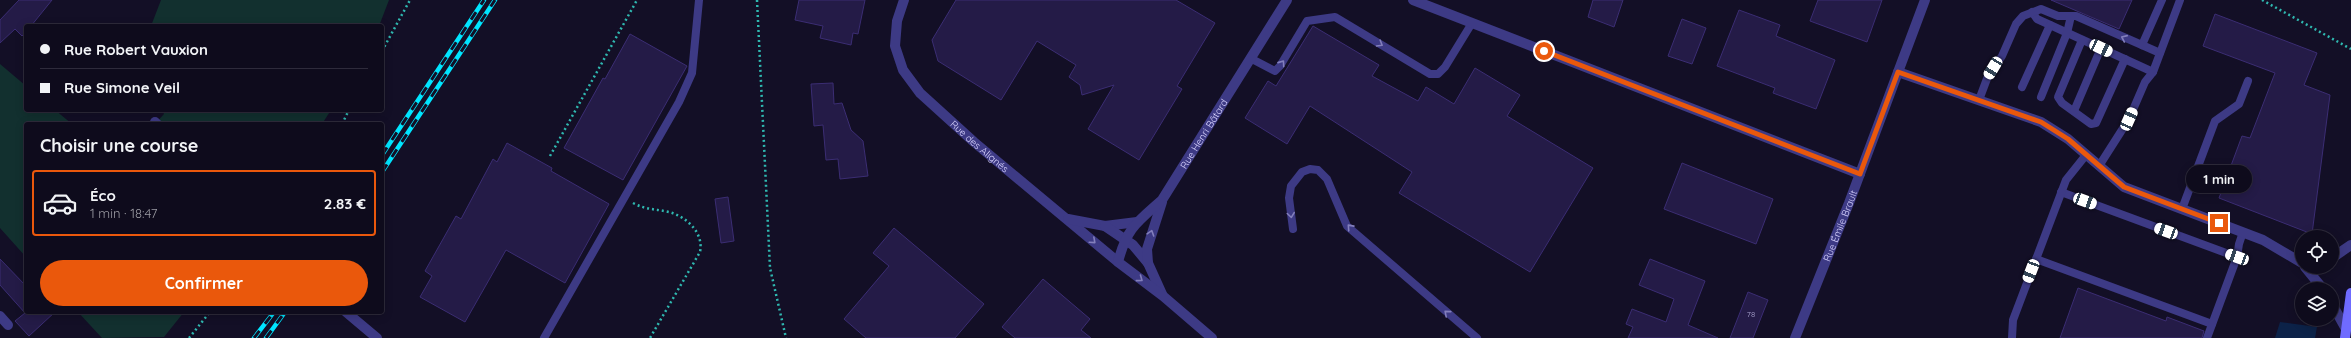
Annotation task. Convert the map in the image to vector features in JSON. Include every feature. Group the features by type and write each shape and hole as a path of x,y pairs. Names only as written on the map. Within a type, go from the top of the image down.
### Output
{"main road":[{"path":"2346,334 2351,293"}],"street":[{"name":"Rue des Alignés","path":"904,0 897,21 895,46 903,70 920,93 974,142 1118,262 1163,296 1212,338"},
{"name":"Rue Henri Bâtard","path":"1118,262 1124,239 1137,222 1162,200 1287,0"},
{"path":"1413,0 1860,174"},
{"name":"Rue Émile Brault","path":"1795,338 1860,174 1925,0"},
{"path":"1898,72 2041,122 2068,139 2124,187 2263,240 2295,259"},
{"path":"1148,264 1149,238 1162,200"},
{"path":"1068,219 1105,226 1137,222"},
{"path":"1105,226 1137,250 1148,264 1163,296"},
{"path":"2339,253 2351,245"},
{"path":"2311,274 2318,282"},
{"path":"348,314 377,338"},
{"path":"0,316 8,325"},
{"path":"2339,319 2346,334"}],"lane":[{"path":"544,338 679,102 692,73 699,0"},
{"path":"2142,45 2162,0"},
{"path":"2099,166 2129,119 2145,82 2153,72 2180,0"},
{"path":"1979,100 1988,76 2002,56 2016,24 2023,16 2041,9 2058,16 2076,16 2160,53"},
{"path":"2032,12 2037,19 2153,72"},
{"path":"2041,97 2067,33 2071,16"},
{"path":"1250,58 1275,71 1280,66 1307,21 1335,17 1430,74 1438,74 1445,67 1472,23"},
{"path":"2022,87 2050,25"},
{"path":"2082,40 2058,94 2059,100 2091,124 2096,123 2125,59"},
{"path":"2074,111 2101,48"},
{"path":"2182,209 2215,121 2223,113 2240,104 2248,81"},
{"path":"2012,338 2013,320 2061,192 2066,180 2086,155"},
{"path":"1293,229 1289,198 1291,186 1302,172 1310,169 1318,170 1327,180 1346,226 1477,338"},
{"path":"2061,192 2237,257"},
{"path":"2207,338 2237,257 2243,232"},
{"path":"2036,259 2212,324"}],"path":[{"path":"384,47 410,0"},
{"path":"550,156 637,0"},
{"path":"757,0 770,268 786,338"},
{"path":"2262,0 2351,49"},
{"path":"343,122 349,112"},
{"path":"624,198 643,208 669,212 683,218 696,230 702,242 700,252 650,338"},
{"path":"189,338 208,314"}],"green space":[{"path":"161,0 389,0 380,24 152,24"},
{"path":"0,64 24,84 24,112 57,112 70,122 24,122 24,255 0,228"},
{"path":"163,112 330,112 323,122 157,122 164,114"},
{"path":"80,314 182,314 164,337 102,338"}],"water":[{"path":"2280,322 2295,324 2295,326 2317,327 2315,338 2275,338"}],"building":[{"path":"19,0 52,0 33,24 24,24 24,34 22,36 15,29 0,43 0,20"},
{"path":"799,0 865,0 858,34 853,33 851,45 820,38 823,26 795,20"},
{"path":"956,0 1176,0 1215,23 1177,86 1182,89 1139,160 1088,129 1114,85 1082,95 1080,85 1069,77 1076,65 1037,41 1001,100 938,61 932,40"},
{"path":"1593,0 1623,0 1614,27 1588,17"},
{"path":"1818,0 1882,0 1867,42 1810,21"},
{"path":"2051,0 2132,0 2119,29"},
{"path":"1739,10 1780,25 1776,36 1835,60 1816,109 1773,93 1775,88 1717,66"},
{"path":"2215,14 2317,53 2304,85 2330,95 2313,230 2302,230 2219,198 2242,136 2250,138 2275,73 2203,46"},
{"path":"1682,19 1706,28 1692,64 1668,56"},
{"path":"1313,26 1379,65 1372,76 1418,101 1426,87 1454,104 1475,68 1520,95 1507,116 1593,168 1530,272 1399,193 1412,172 1310,106 1287,144 1245,118 1268,81 1276,86"},
{"path":"630,34 687,66 623,180 564,148 603,78 605,79"},
{"path":"833,83 834,104 842,103 851,130 863,141 868,176 840,179 838,159 826,160 823,125 814,126 811,84"},
{"path":"507,143 552,168 551,171 609,204 565,283 506,250 465,322 420,297 432,276 425,271 456,216 461,219 493,159 497,162"},
{"path":"1682,163 1773,199 1756,244 1664,209"},
{"path":"728,197 734,241 721,243 715,199"},
{"path":"894,228 984,304 955,338 866,338 844,319 889,266 873,253"},
{"path":"0,259 24,284 24,312 0,285"},
{"path":"1650,259 1705,281 1688,325 1718,338 1628,338 1633,327 1626,324 1632,309 1666,322 1674,299 1639,285"},
{"path":"1043,279 1090,319 1081,330 1091,338 1015,338 1002,327"},
{"path":"2078,288 2166,321 2167,317 2204,331 2202,338 2060,338"},
{"path":"1748,292 1768,300 1753,338 1730,338"},
{"path":"24,314 53,314 29,336 15,321"}],"railway":[{"path":"384,152 484,0"},
{"path":"384,169 495,0"},
{"path":"254,338 272,314"},
{"path":"266,338 284,314"}],"route":[{"path":"1544,51 1860,174 1898,72 2041,122 2068,139 2124,187 2219,223"}]}
